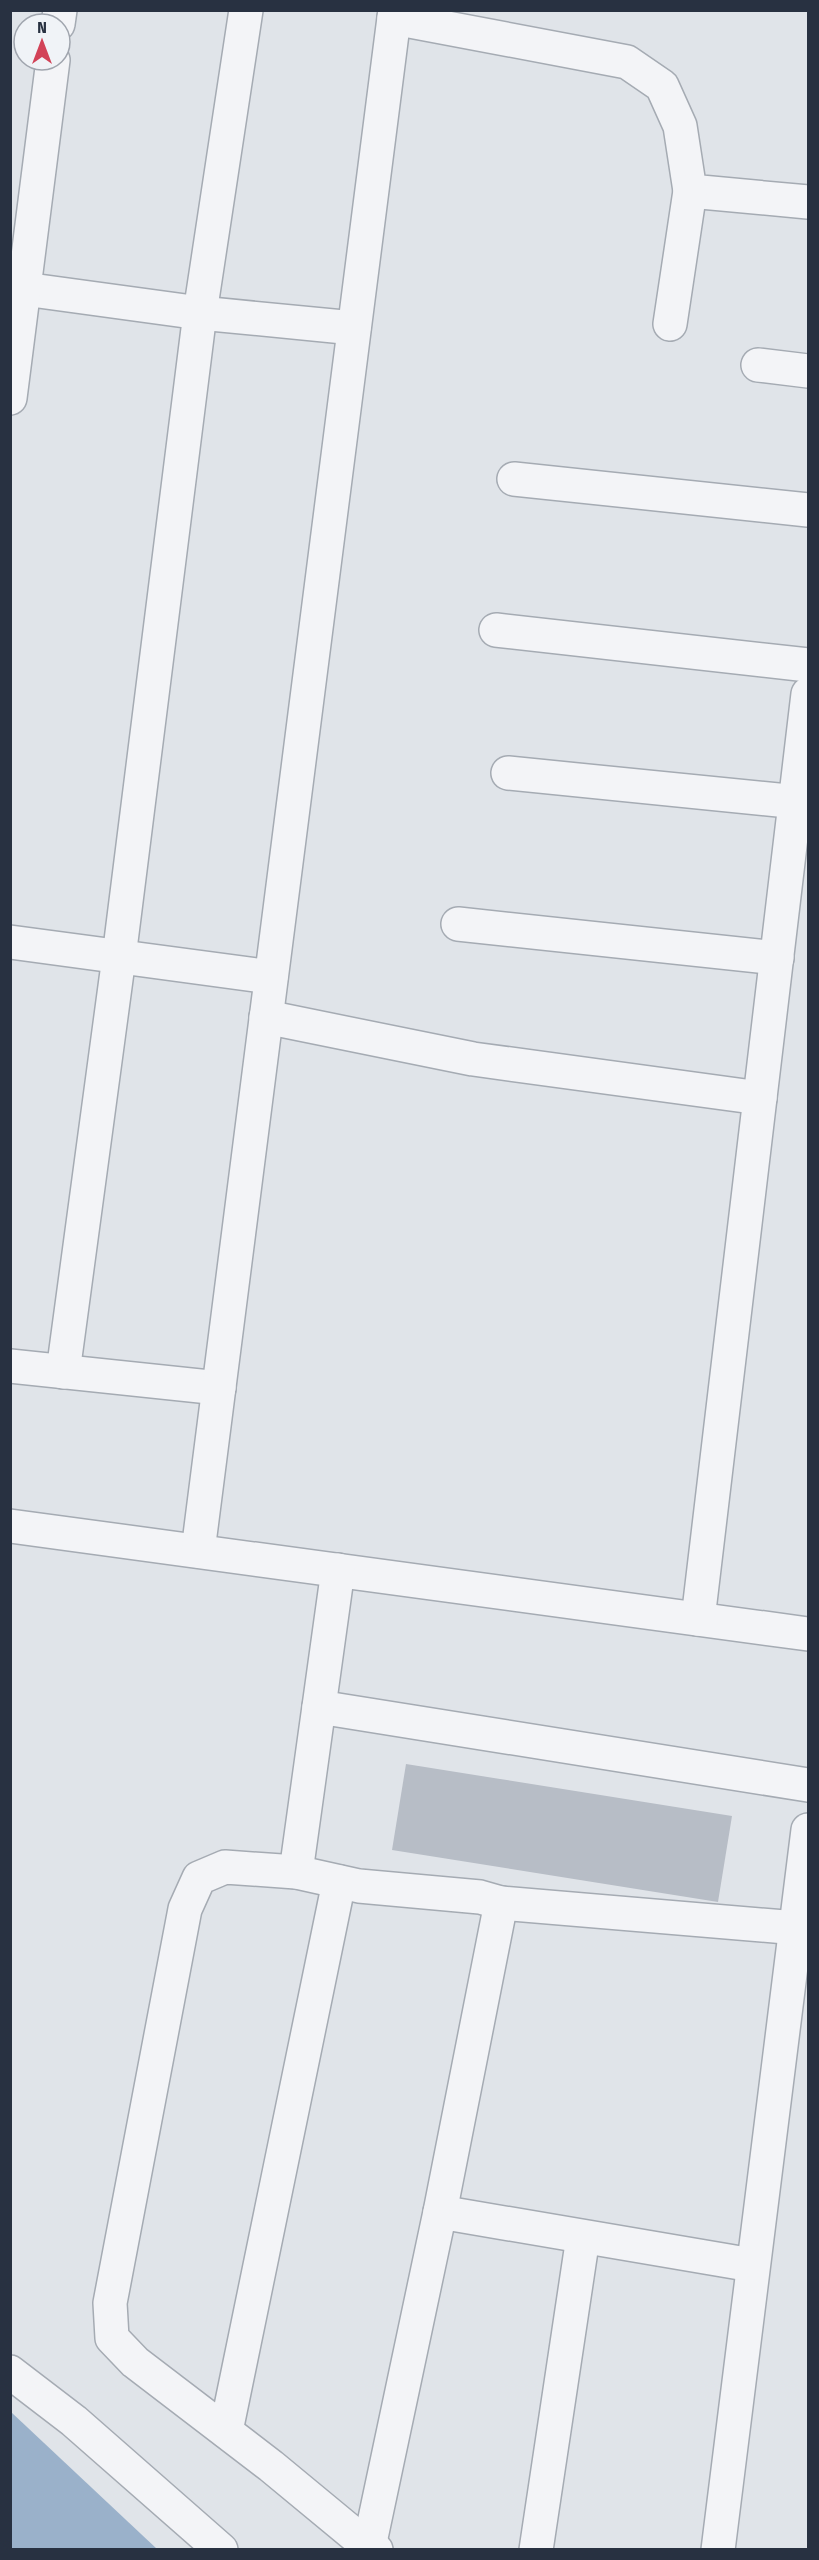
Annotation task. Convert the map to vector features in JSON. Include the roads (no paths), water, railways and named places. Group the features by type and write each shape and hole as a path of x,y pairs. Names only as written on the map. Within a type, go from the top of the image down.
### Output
{"street":[{"path":"63,1372 119,957 200,313 246,10"},
{"path":"198,1551 394,14 627,62 662,86 680,126 690,191 670,324"},
{"path":"10,398 51,72"},
{"path":"690,191 808,202"},
{"path":"24,289 200,313 354,328"},
{"path":"758,365 808,371"},
{"path":"514,479 808,510"},
{"path":"496,630 808,665"},
{"path":"698,1619 777,958 802,802 808,694"},
{"path":"508,773 802,802"},
{"path":"458,924 777,958"},
{"path":"10,942 271,977"},
{"path":"266,1017 473,1059 760,1098"},
{"path":"10,1366 219,1388"},
{"path":"10,1526 808,1634"},
{"path":"296,1872 338,1570"},
{"path":"319,1707 808,1785"},
{"path":"718,2550 808,1830"},
{"path":"501,1903 372,2548 226,2431 135,2362 112,2338 110,2303 185,1909 199,1878 225,1867 296,1872 339,1882 480,1897 501,1903 796,1928"},
{"path":"226,2431 339,1882"},
{"path":"440,2212 752,2265"},
{"path":"536,2550 584,2237"},
{"path":"10,2372 74,2421 220,2550"}],"water":[{"path":"11,2412 157,2549 11,2549"}]}
